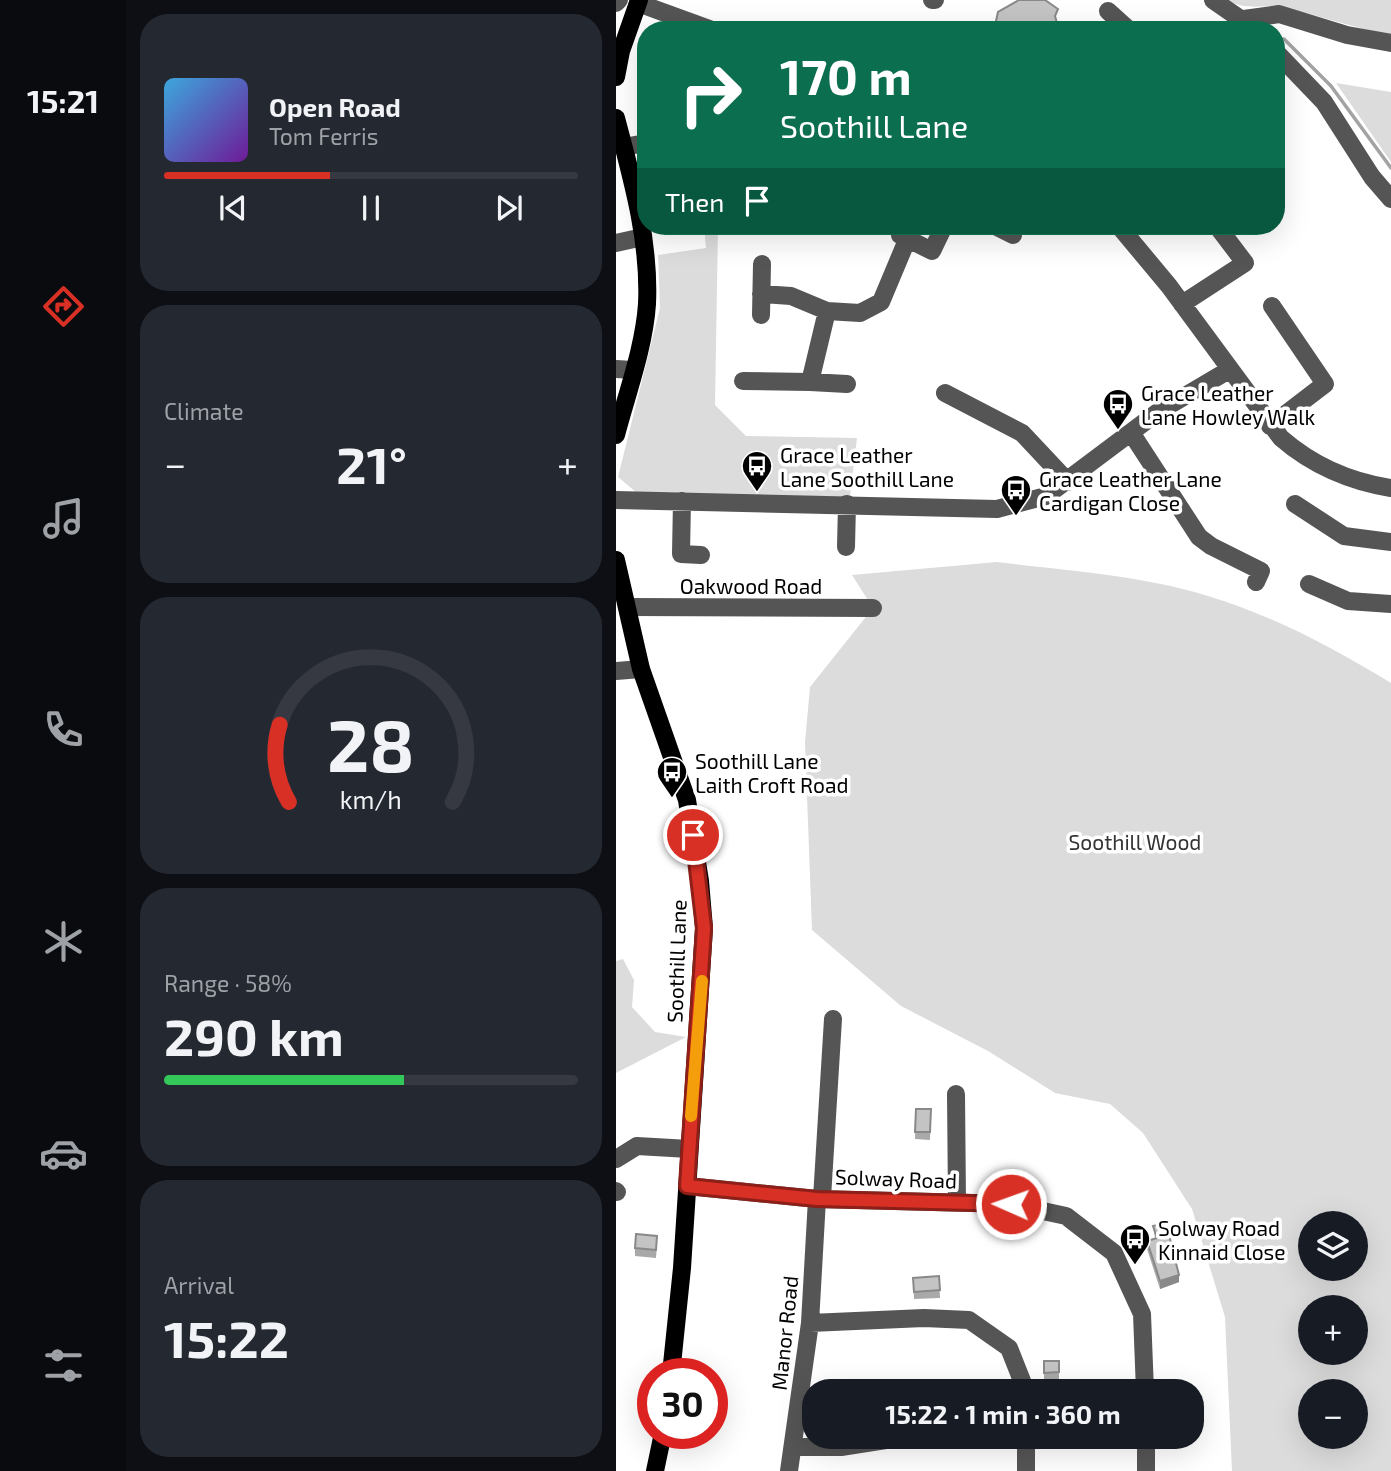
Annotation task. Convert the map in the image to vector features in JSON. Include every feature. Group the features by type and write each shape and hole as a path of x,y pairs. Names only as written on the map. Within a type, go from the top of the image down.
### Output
{"main road":[{"path":"616,77 638,2"},
{"path":"616,118 637,209"},
{"path":"616,435 624,370 647,306 643,237"},
{"name":"Soothill Lane","path":"616,560 629,607 641,669 687,800 700,881 704,928 690,1149 672,1358"},
{"path":"654,1471 659,1449"}],"street":[{"path":"1213,0 1244,21"},
{"path":"638,2 688,21"},
{"path":"1108,11 1119,21"},
{"path":"1258,21 1279,14 1347,36 1391,43"},
{"path":"1285,61 1324,102 1371,177 1391,199"},
{"path":"624,147 637,145"},
{"path":"761,294 791,296 827,311 860,313 881,302 902,235"},
{"path":"906,235 932,251 940,235"},
{"path":"1126,235 1182,304 1270,426 1294,449 1318,464 1357,480 1391,488"},
{"path":"1182,304 1245,263 1224,235"},
{"path":"616,243 643,237"},
{"path":"761,314 762,264"},
{"path":"1270,426 1325,384 1272,306"},
{"path":"810,382 827,311"},
{"path":"616,500 997,509 1046,496 1158,412 1229,370"},
{"path":"743,381 847,384"},
{"path":"945,393 1023,433 1068,482"},
{"path":"1132,434 1199,537 1211,546 1261,571 1256,582"},
{"path":"682,501 681,554 701,555"},
{"path":"846,547 847,504"},
{"path":"1295,504 1344,536 1391,542"},
{"path":"1309,584 1348,601 1391,604"},
{"name":"Oakwood Road","path":"629,607 873,608"},
{"path":"616,671 641,669"},
{"name":"Manor Road","path":"789,1471 810,1323 833,1019"},
{"path":"956,1094 957,1202"},
{"path":"616,1158 637,1146 690,1149"},
{"name":"Solway Road","path":"687,1186 820,1199 1011,1204 1066,1216 1114,1253 1142,1314 1145,1379"},
{"path":"810,1323 924,1318 969,1320 1009,1348 1021,1379"},
{"path":"794,1447 802,1447"},
{"path":"1026,1449 1026,1471"},
{"path":"1146,1449 1146,1471"}],"green space":[{"path":"1227,0 1391,0 1391,35 1285,8 1242,6"},
{"path":"1336,83 1391,92 1391,162"},
{"path":"705,235 718,235 715,405 746,436 857,438 850,497 637,493 618,477 660,308 658,255 706,248"},
{"name":"Soothill Wood","path":"997,562 1103,574 1182,589 1256,613 1325,645 1391,683 1391,1471 1232,1471 1225,1317 1192,1209 1143,1133 1110,1104 1055,1093 988,1051 901,1006 812,930 805,742 810,687 873,608 852,575"},
{"path":"623,959 634,980 632,1007 655,1032 686,1037 616,1073 616,961"}],"building":[{"path":"1019,0 1045,0 1058,9 1056,21 996,21 998,12"},
{"path":"916,1109 931,1109 930,1132 915,1132"},
{"path":"1166,1223 1179,1275 1160,1281 1147,1241 1157,1238 1153,1226"},
{"path":"636,1234 657,1236 656,1250 635,1248"},
{"path":"939,1276 940,1290 914,1292 913,1278"},
{"path":"1044,1361 1059,1361 1059,1372 1044,1373"}],"waterway":[{"path":"1285,40 1331,86 1391,168"}],"slow traffic":[{"path":"691,1116 702,981"}],"place":[{"name":"Grace Leather Lane Howley Walk","path":"1118,431"},
{"name":"Grace Leather Lane Soothill Lane","path":"757,493"},
{"name":"Grace Leather Lane Cardigan Close","path":"1016,517"},
{"name":"Soothill Lane Laith Croft Road","path":"672,799"},
{"name":"Solway Road Kinnaid Close","path":"1135,1266"}],"route":[{"path":"693,835 704,928 687,1186 817,1199 1011,1204"}]}
